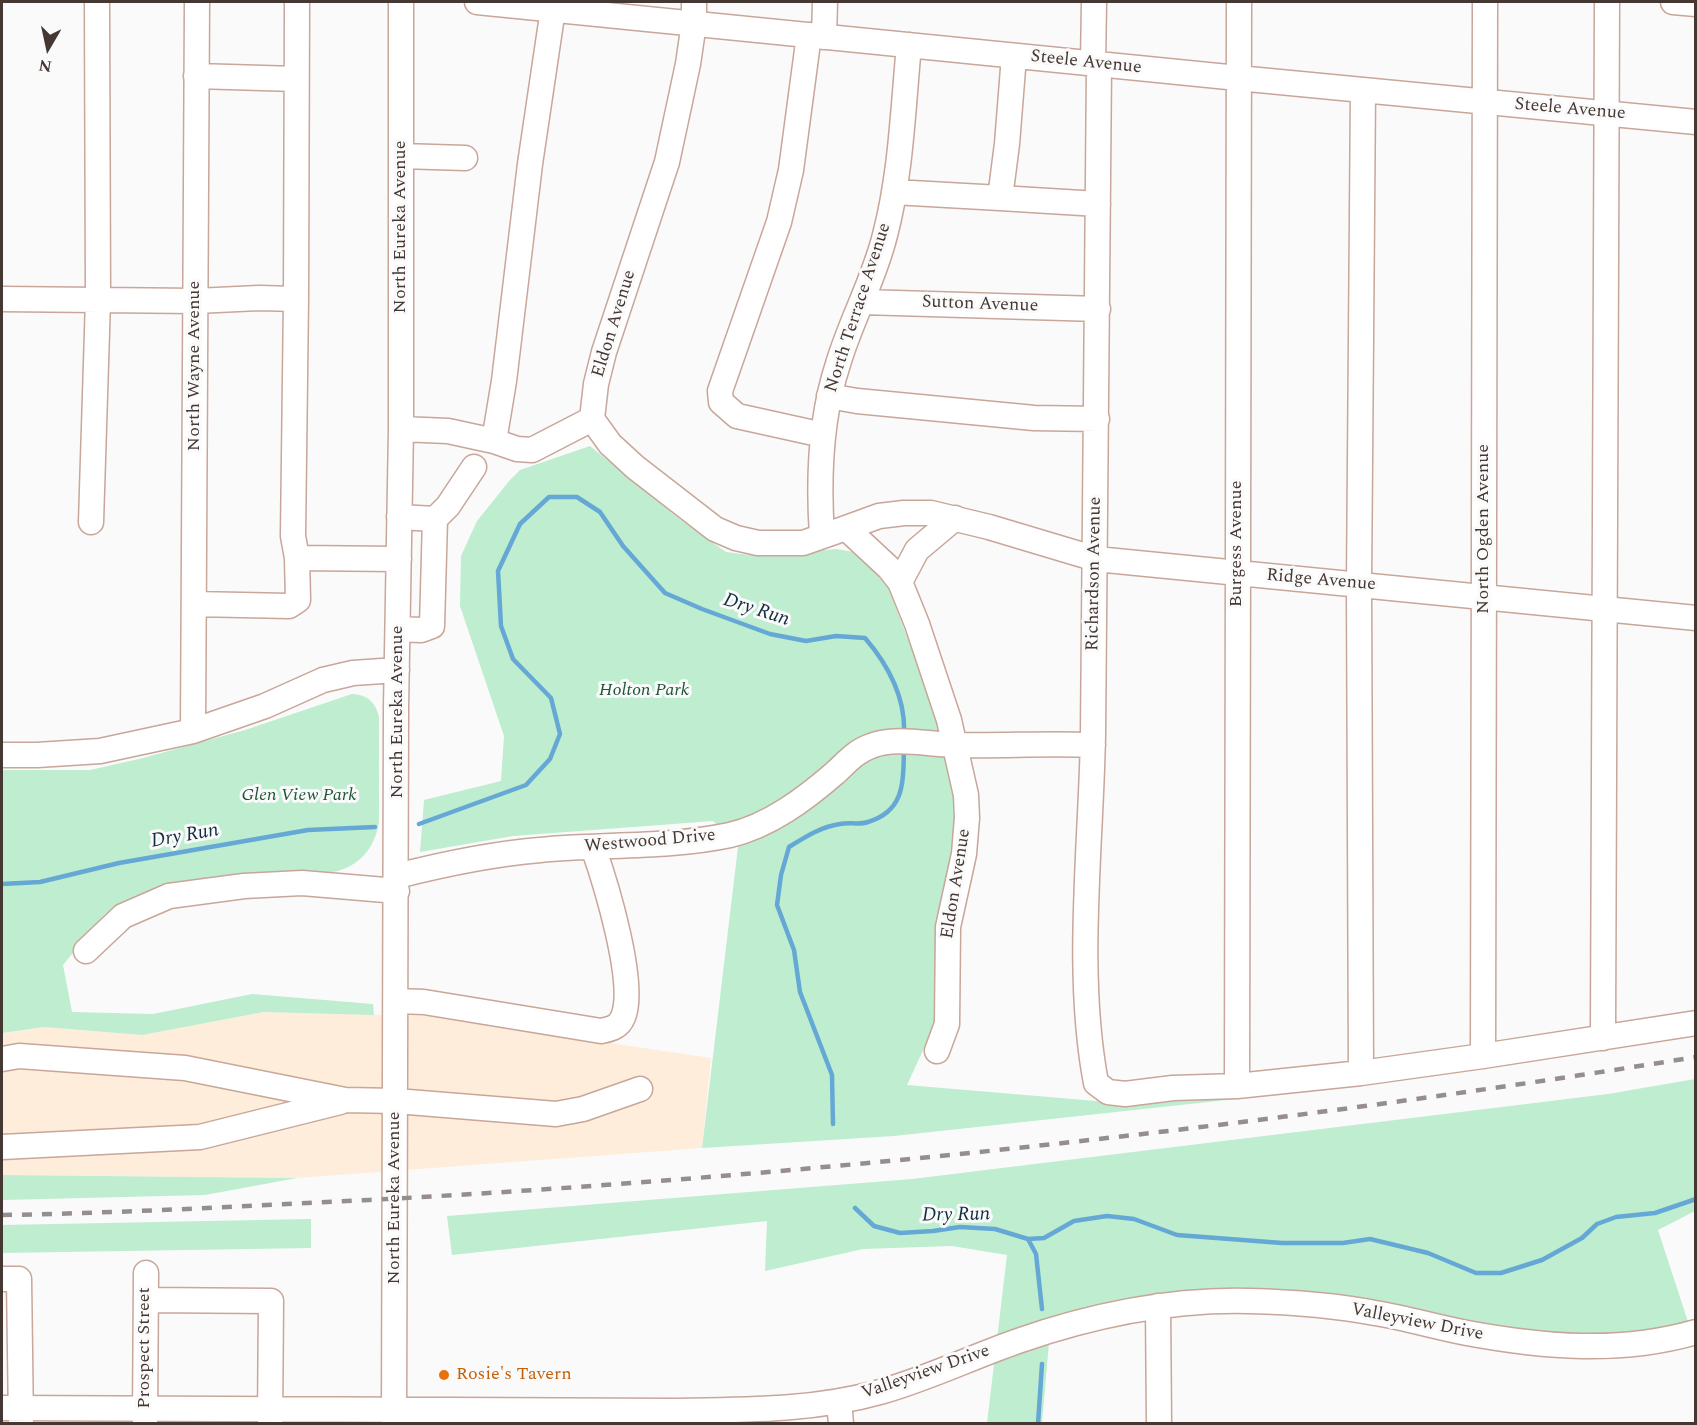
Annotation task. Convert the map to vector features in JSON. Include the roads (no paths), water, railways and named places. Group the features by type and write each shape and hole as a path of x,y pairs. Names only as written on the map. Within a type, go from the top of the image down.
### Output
{"street":[{"path":"91,522 98,300 97,2"},
{"name":"North Wayne Avenue","path":"193,731 197,2"},
{"path":"194,604 289,606 298,600 297,558 293,536 297,2"},
{"name":"North Eureka Avenue","path":"394,1416 397,670 401,429 401,2"},
{"name":"Steele Avenue","path":"477,2 694,12 817,36 1695,122"},
{"path":"823,435 737,416 721,402 720,391 779,222 825,2"},
{"name":"Richardson Avenue","path":"1094,2 1098,309 1093,745 1087,894 1087,1024 1096,1083 1108,1092 1125,1094 1173,1088 1237,1086"},
{"name":"Burgess Avenue","path":"1237,1086 1239,2"},
{"name":"North Ogden Avenue","path":"1483,1056 1485,2"},
{"path":"1603,1038 1607,2"},
{"path":"1673,2 1695,4"},
{"path":"494,441 504,381 530,164 554,5"},
{"name":"Eldon Avenue","path":"592,419 596,384 604,352 668,162 688,64 694,12"},
{"name":"North Terrace Avenue","path":"822,536 820,507 823,435 829,396 838,364 878,261 894,192 909,45"},
{"path":"1000,198 1014,56"},
{"path":"196,76 296,79"},
{"path":"1361,1073 1359,585 1363,90"},
{"path":"401,156 465,158"},
{"path":"894,192 1098,204"},
{"path":"2,299 196,301 241,298 296,299"},
{"name":"Sutton Avenue","path":"862,302 1098,309"},
{"path":"829,396 868,402 1034,418 1097,419"},
{"path":"401,429 448,431 532,450 592,419 610,444 635,467 716,529 736,538 758,543 802,543 846,528"},
{"path":"398,629 421,630 432,626 435,519 448,506 474,467"},
{"name":"Ridge Avenue","path":"846,528 879,516 931,513 1096,559 1695,618"},
{"path":"399,517 435,519"},
{"path":"900,582 917,550 955,518"},
{"name":"Eldon Avenue","path":"846,528 889,568 900,582 917,624 956,745 966,795 964,855 948,927 947,1024 938,1051"},
{"path":"297,558 399,559"},
{"path":"2,755 99,751 193,731 265,706 323,680 353,673 397,670"},
{"name":"Westwood Drive","path":"86,951 123,916 169,896 244,886 302,883 397,884 458,861 539,850 708,840 741,832 771,820 833,775 855,754 872,745 890,742 922,742 956,745 1043,743 1093,745"},
{"path":"396,1001 424,1002 601,1031 615,1028 623,1018 626,1003 623,960 606,883 593,847"},
{"path":"1237,1086 1361,1073 1695,1023"},
{"path":"2,1059 19,1056 185,1068 345,1100 396,1101 556,1114 583,1109 640,1089"},
{"path":"2,1147 200,1137 345,1100"},
{"name":"Prospect Street","path":"145,1416 146,1273"},
{"path":"2,1279 19,1279 15,1413"},
{"path":"146,1300 271,1300 270,1416"},
{"name":"Valleyview Drive","path":"15,1413 145,1416 631,1417 780,1409 840,1412 880,1392 1050,1331 1108,1314 1158,1306 1246,1301 1311,1304 1374,1313 1502,1339 1564,1346 1620,1346 1695,1332"},
{"path":"1158,1306 1159,1424"}],"waterway":[{"name":"Dry Run","path":"419,824 526,785 550,759 560,734 551,698 513,659 501,626 498,571 520,524 549,497 577,497 600,512 623,546 665,593 770,634 806,641 836,636 865,638 882,660 899,695 904,735"},
{"name":"Dry Run","path":"833,1124 832,1075 800,992 794,950 777,905 781,875 789,847 819,830 843,823 868,822 889,811 900,794 904,750"},
{"name":"Dry Run","path":"2,884 40,882 119,863 308,830 375,827"},
{"path":"855,1208 874,1226 900,1233 960,1227 995,1229 1028,1239 1044,1238 1074,1221 1107,1216 1134,1219 1177,1235 1282,1243 1343,1243 1370,1239 1428,1253 1476,1273 1501,1273 1542,1260 1582,1238 1597,1224 1616,1217 1655,1213 1696,1199"},
{"name":"Dry Run","path":"1028,1239 1036,1254 1042,1309"},
{"name":"Dry Run","path":"1038,1424 1042,1364"}],"railway":[{"path":"2,1215 140,1211 536,1190 868,1163 1034,1146 1366,1106 1696,1057"}],"place":[{"name":"Rosie's Tavern","path":"444,1375"}],"park label":[{"name":"Holton Park","path":"644,691"},
{"name":"Glen View Park","path":"299,796"}]}
